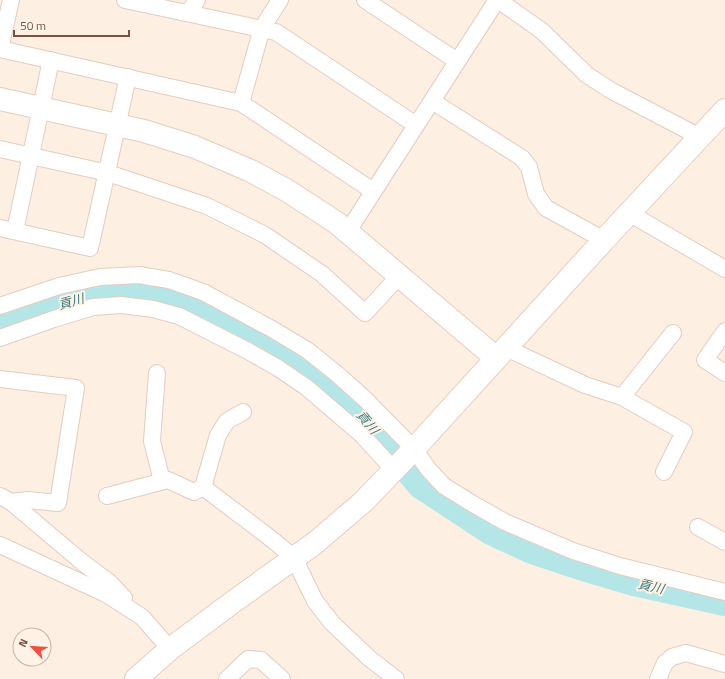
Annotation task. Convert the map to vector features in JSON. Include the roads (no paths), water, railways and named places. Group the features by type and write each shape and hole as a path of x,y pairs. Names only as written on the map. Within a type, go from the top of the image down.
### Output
{"street":[{"path":"11,0 0,49 241,103 373,191"},
{"path":"125,0 276,32 416,125"},
{"path":"188,13 197,0"},
{"path":"241,103 262,28 280,0"},
{"path":"365,0 458,61"},
{"path":"348,231 498,0 542,31 587,75 612,91 700,137"},
{"path":"51,60 30,156 7,229 90,248 108,173 128,78"},
{"path":"0,99 144,131 195,148 251,171 288,192 348,231 400,275 501,353 585,385 622,397 684,432 664,472"},
{"path":"432,101 522,158 529,167 536,194 546,208 604,240"},
{"path":"136,679 170,649 315,543 363,502 412,451 604,240 725,110"},
{"path":"0,149 108,173 207,206 265,235 322,274 365,313 400,275"},
{"path":"629,213 725,269"},
{"path":"0,306 59,286 100,277 139,276 169,280 202,292 272,329 307,350 338,374 365,399 444,486 505,522 573,550 620,566 725,592"},
{"path":"0,338 93,307 121,305 153,309 180,316 254,354 306,386 362,435 394,470"},
{"path":"725,331 705,360 725,373"},
{"path":"622,397 673,333"},
{"path":"157,373 152,441 162,482"},
{"path":"0,379 76,388 58,503 6,499"},
{"path":"203,488 218,435 227,421 243,412"},
{"path":"107,496 168,480 194,492 203,488"},
{"path":"203,488 274,541 294,558 315,600 332,623 369,658 396,679"},
{"path":"6,499 82,562 110,583 170,649"},
{"path":"698,527 724,539"},
{"path":"0,545 106,594 142,617"},
{"path":"658,679 665,663 672,657 686,653 725,664"},
{"path":"227,679 248,659 262,660 282,679"}],"waterway":[{"name":"貢川","path":"0,328 61,303 95,295 125,293 160,297 197,307 255,335 298,361 344,394 421,485 491,531 532,550 580,566 634,582 725,602"}]}
